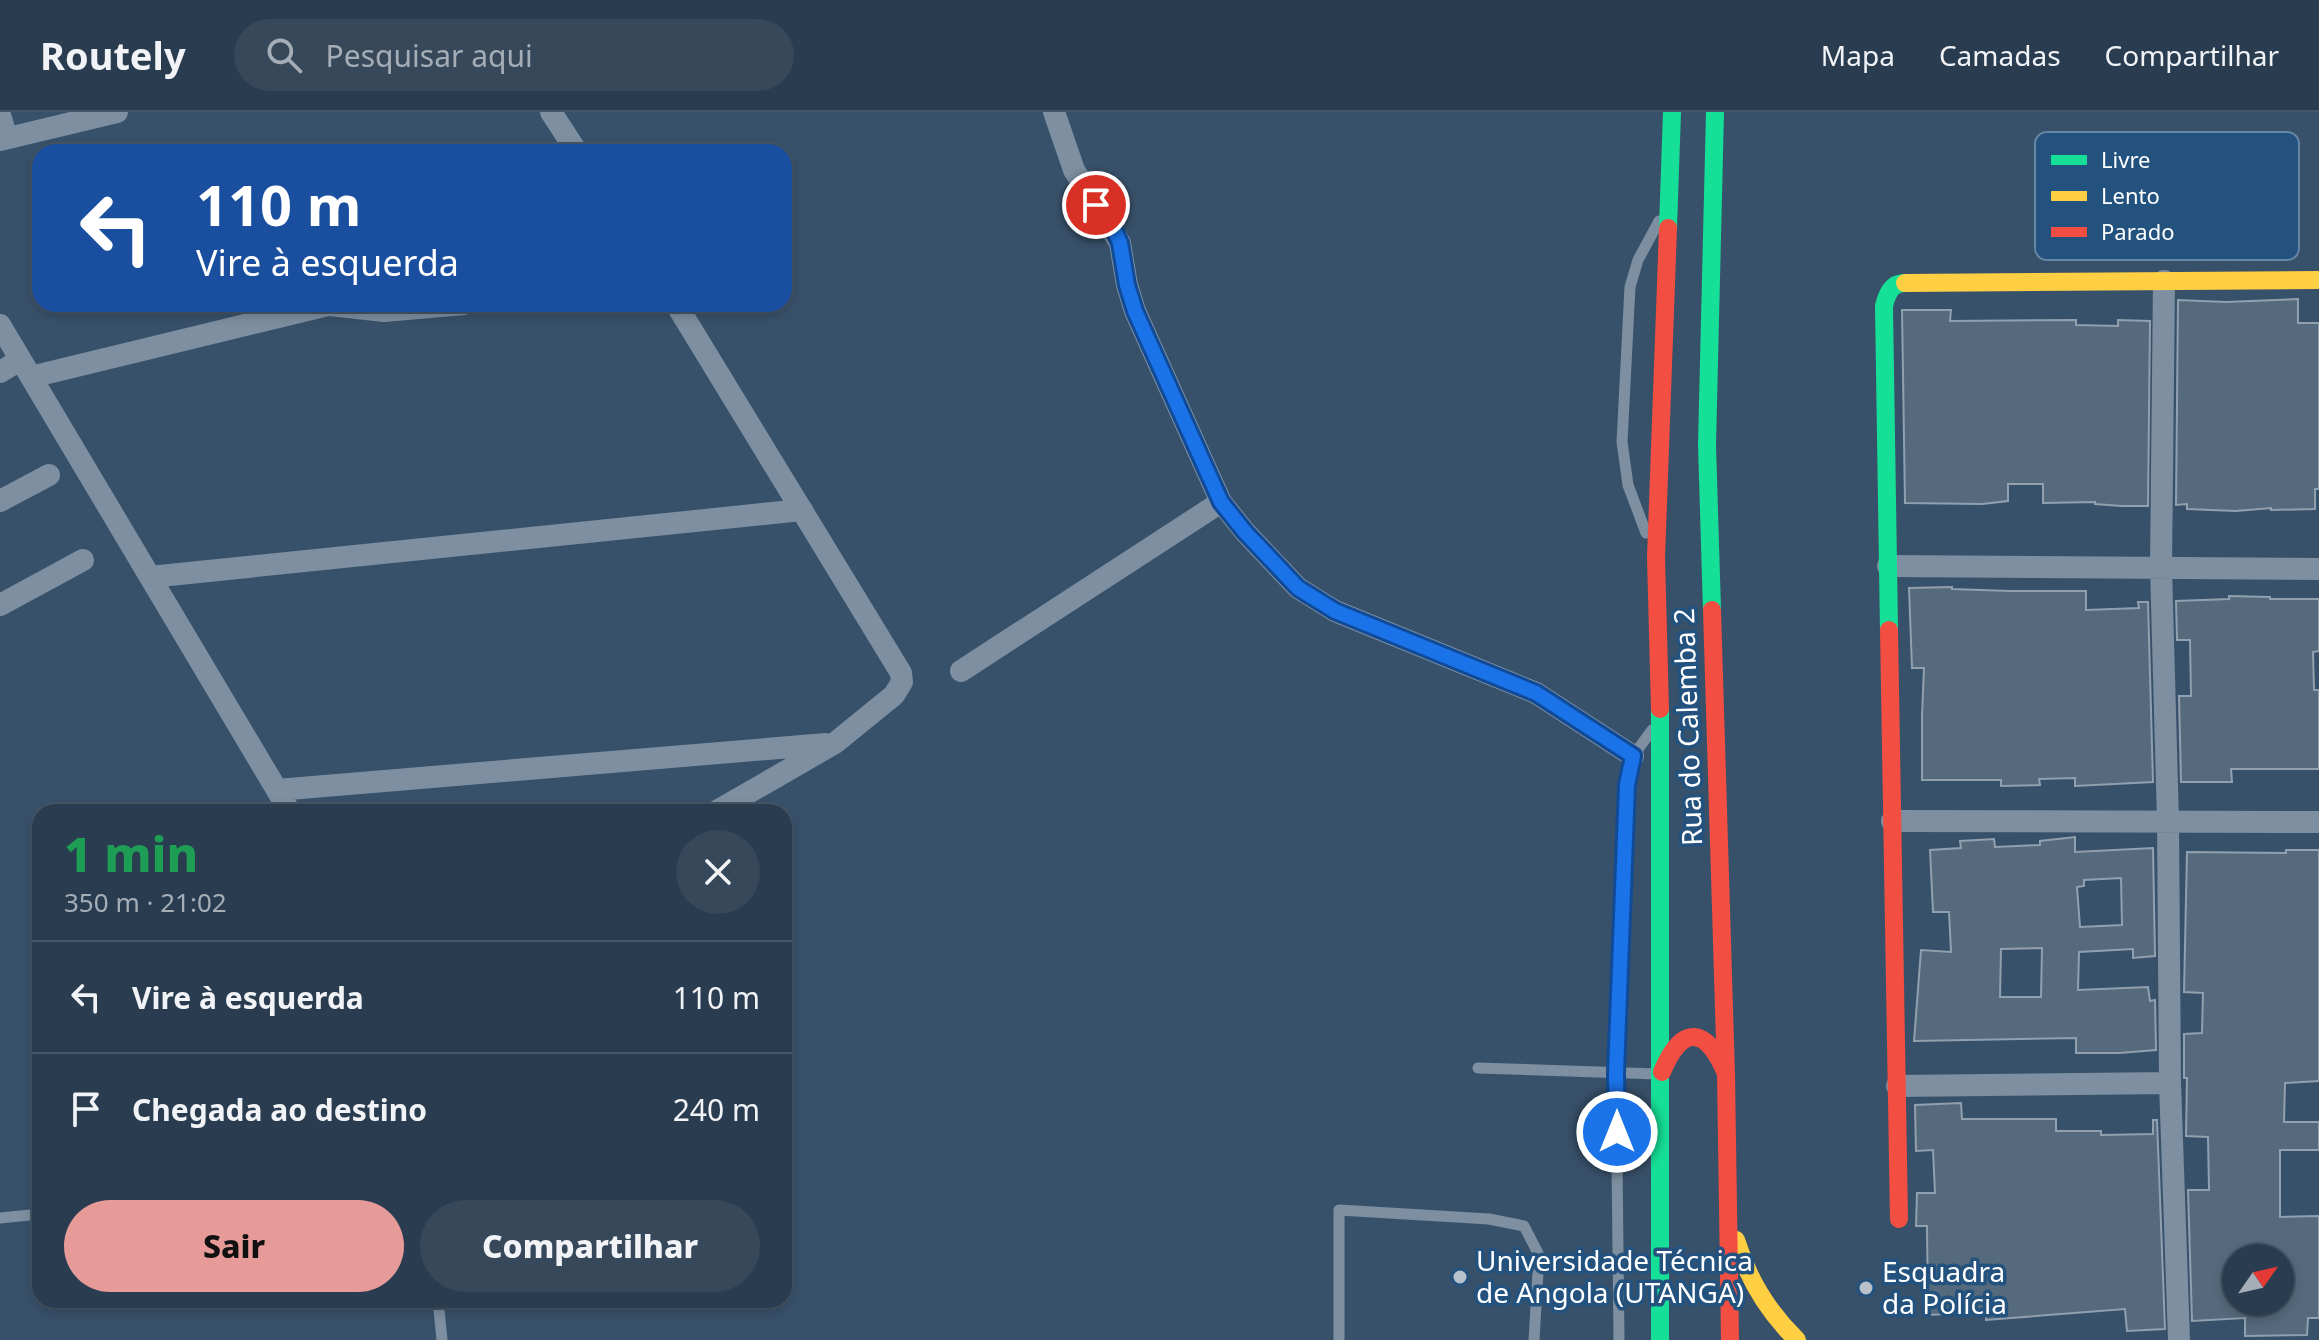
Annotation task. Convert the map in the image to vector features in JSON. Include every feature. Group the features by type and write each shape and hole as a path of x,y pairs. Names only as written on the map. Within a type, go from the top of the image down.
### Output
{"main road":[{"name":"Rua do Calemba 2","path":"1660,1340 1662,1075 1656,558 1672,112"},
{"name":"Rua do Calemba 2","path":"1715,112 1707,445 1726,1075 1730,1340"},
{"path":"1899,1219 1884,306 1887,292 1900,283 2319,280"},
{"path":"1662,1075 1671,1050 1680,1040 1692,1036 1704,1039 1715,1048 1726,1075"},
{"path":"1727,1200 1742,1263 1763,1302 1797,1340"}],"street":[{"path":"0,115 4,139 117,112"},
{"path":"551,112 572,144"},
{"path":"1054,112 1074,170 1120,243 1135,311 1221,502 1245,532 1298,588 1312,598 1335,611 1536,693 1633,756"},
{"path":"2164,281 2161,567 2168,822 2170,1083 2179,1340"},
{"path":"0,372 293,312"},
{"path":"681,312 901,673 902,682 894,695 835,743 729,804"},
{"path":"0,325 285,804"},
{"path":"0,501 49,475"},
{"path":"961,671 1221,502"},
{"path":"150,577 802,510"},
{"path":"0,605 83,560"},
{"path":"1888,566 2319,569"},
{"path":"277,790 835,743"},
{"path":"1892,821 2319,822"},
{"path":"1897,1086 2170,1083"}],"lane":[{"path":"1656,558 1628,485 1622,442 1630,287 1638,260 1670,199"},
{"path":"1619,1340 1616,1073 1627,785 1633,756 1660,720"},
{"path":"1478,1068 1662,1075"},
{"path":"1339,1340 1339,1210 1489,1219 1524,1226 1539,1255 1534,1340"},
{"path":"0,1218 32,1215"},
{"path":"439,1308 442,1340"}],"building":[{"path":"2298,299 2298,323 2319,323 2319,489 2315,489 2315,509 2236,511 2187,509 2187,504 2176,505 2178,300"},
{"path":"1902,310 1951,310 1950,321 2076,320 2076,325 2118,326 2118,320 2150,321 2148,506 2095,502 2043,503 2043,484 2008,484 2008,501 1982,504 1905,503"},
{"path":"1909,588 2086,591 2086,610 2139,608 2138,602 2148,602 2153,782 2075,786 2075,778 2039,779 2040,785 2001,786 2001,780 1922,780 1924,668 1912,668"},
{"path":"2229,596 2319,599 2319,651 2313,652 2314,690 2319,690 2319,769 2231,769 2232,782 2181,782 2179,696 2191,696 2190,640 2177,640 2176,601 2229,599"},
{"path":"2075,837 2075,852 2153,848 2155,956 2133,958 2133,949 2079,952 2078,990 2148,987 2150,1001 2155,1000 2156,1050 2076,1053 2076,1038 1914,1041 1921,950 1951,952 1949,912 1933,912 1930,850 1961,848 1960,841 1994,839 1995,847 2040,845 2040,841","holes":["2121,878 2122,925 2080,927 2077,887 2084,886 2084,880","2042,948 2041,997 2000,997 2001,949"]},
{"path":"2286,850 2319,850 2319,1081 2285,1083 2284,1122 2319,1122 2319,1150 2280,1150 2280,1217 2319,1216 2319,1318 2308,1318 2307,1335 2245,1336 2245,1318 2192,1321 2188,1190 2209,1190 2208,1137 2186,1136 2184,1034 2202,1033 2203,993 2184,992 2187,852 2286,853"},
{"path":"1961,1103 1962,1119 2056,1119 2056,1131 2101,1131 2101,1135 2153,1134 2153,1120 2157,1120 2165,1329 2127,1331 2125,1309 1986,1320 1986,1312 1928,1315 1927,1226 1916,1226 1917,1193 1935,1193 1933,1150 1916,1151 1915,1105"}],"traffic: fast":[{"path":"1668,228 1672,112"},
{"path":"1712,610 1707,445 1715,112"},
{"path":"1889,630 1884,306 1893,287 1905,283"},
{"path":"1660,709 1660,1340"}],"traffic: slow":[{"path":"1905,283 2319,280"},
{"path":"1736,1240 1760,1294 1776,1318 1797,1340"}],"traffic: jam":[{"path":"1660,709 1656,558 1668,228"},
{"path":"1712,610 1726,1075 1730,1340"},
{"path":"1889,630 1899,1219"},
{"path":"1662,1072 1678,1045 1694,1037 1711,1047 1726,1074"}],"place":[{"name":"Universidade Técnica de Angola (UTANGA)","path":"1460,1277"},
{"name":"Esquadra da Polícia","path":"1866,1288"}],"route":[{"path":"1096,205 1120,243 1135,311 1221,502 1298,588 1335,611 1536,693 1633,756 1627,785 1616,1073 1617,1132"}]}
